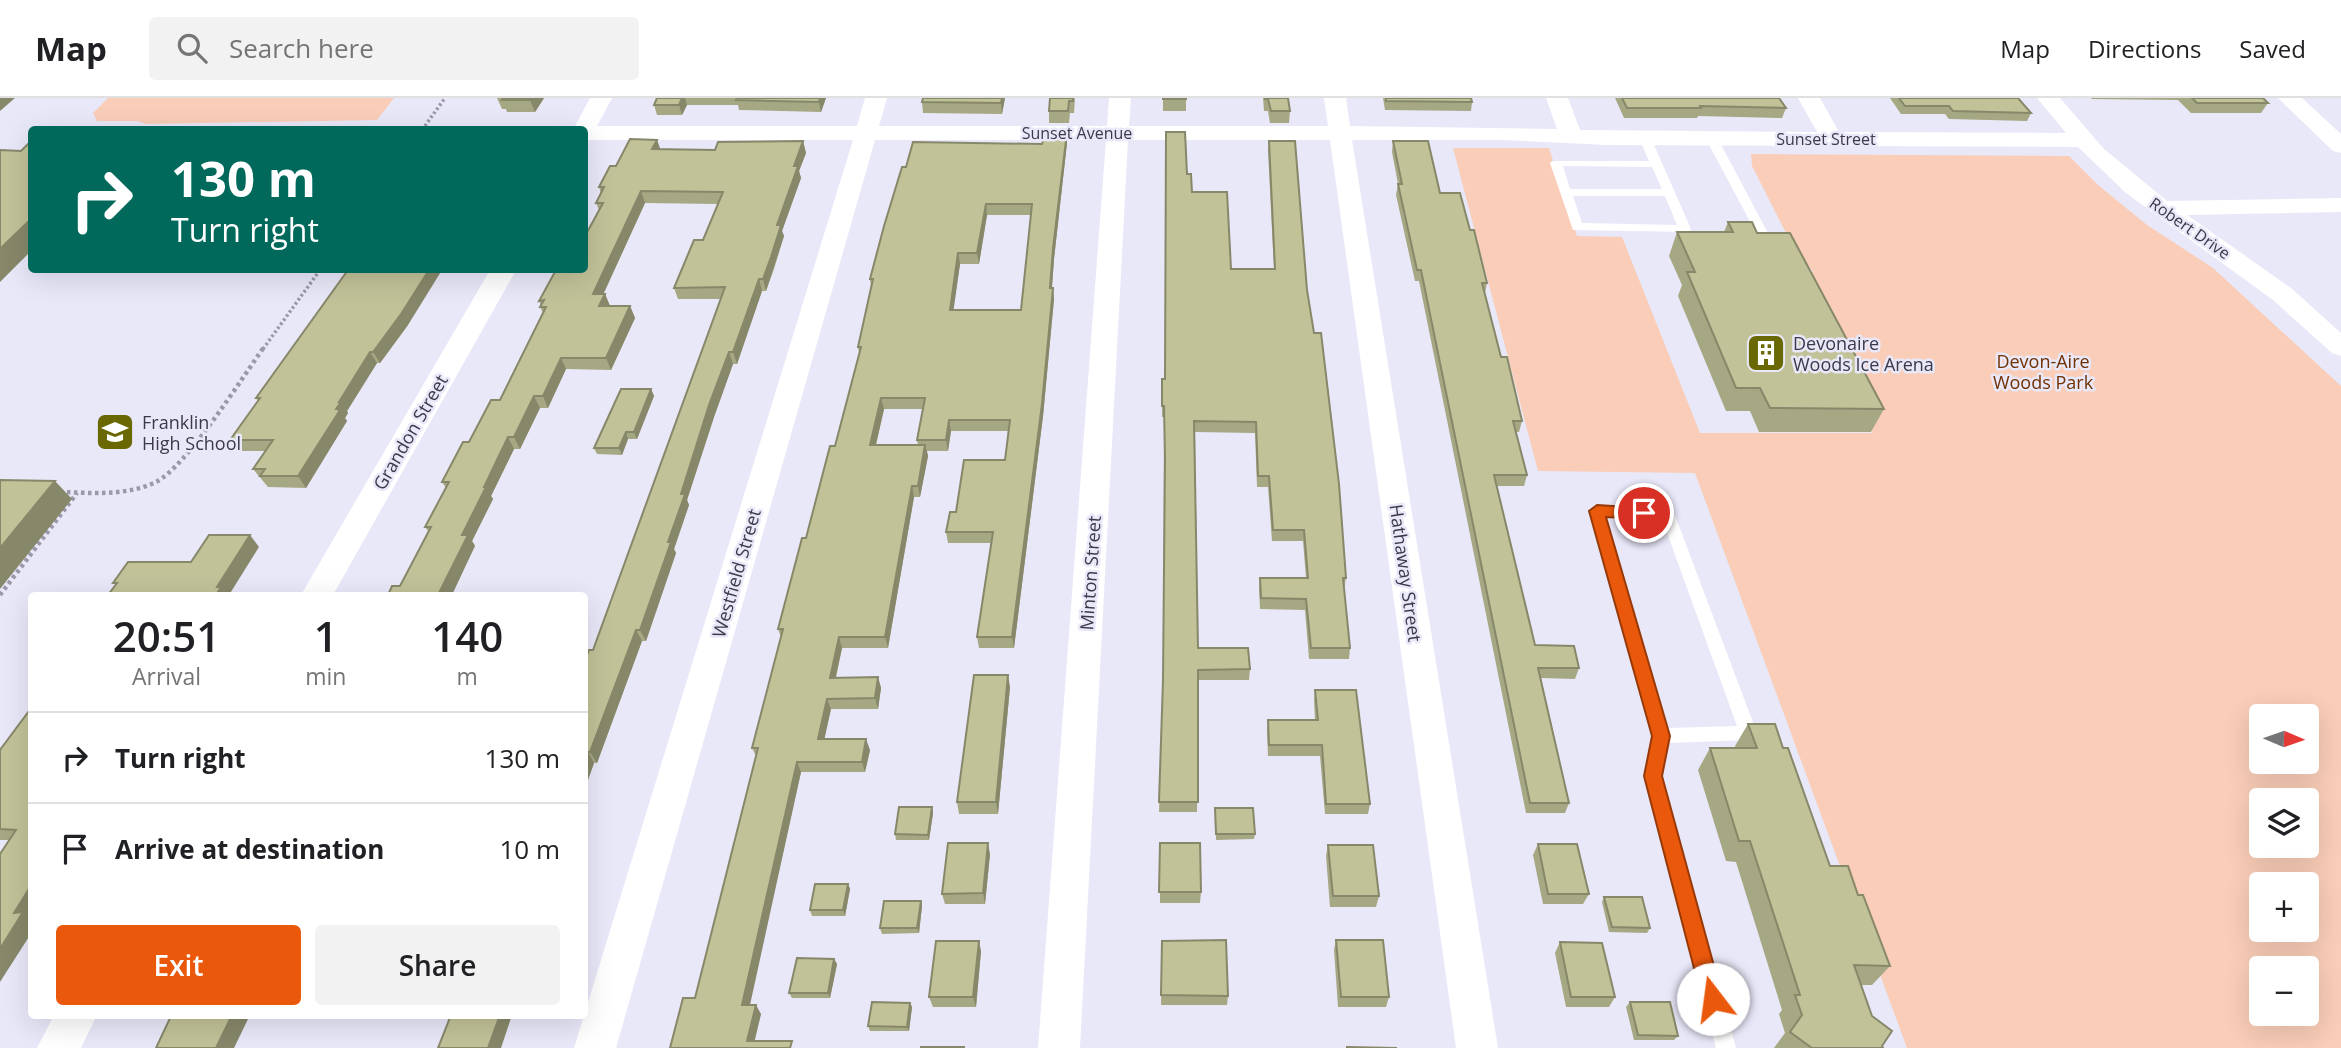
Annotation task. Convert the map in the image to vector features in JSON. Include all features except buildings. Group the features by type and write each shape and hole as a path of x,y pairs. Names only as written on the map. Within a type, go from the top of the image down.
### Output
{"street":[{"path":"587,126 601,98"},
{"name":"Westfield Street","path":"595,1048 876,98"},
{"name":"Minton Street","path":"1059,1048 1120,98"},
{"name":"Hathaway Street","path":"1335,98 1477,1048"},
{"path":"1558,98 1569,137"},
{"path":"1809,98 1832,139"},
{"name":"Robert Drive","path":"2048,98 2084,140 2134,188 2282,294 2341,347"},
{"path":"2289,98 2341,146"},
{"name":"Sunset Avenue","path":"588,131 1504,133 1569,137"},
{"name":"Sunset Street","path":"1569,137 2084,140"},
{"path":"2160,208 2341,205"},
{"name":"Grandon Street","path":"319,592 501,273"},
{"path":"58,1048 75,1019"}],"lane":[{"path":"1645,138 1654,164 1685,229"},
{"path":"1712,139 1763,235 1736,235"},
{"path":"1654,164 1556,163 1577,228 1685,229 1697,236"},
{"path":"1565,192 1668,193"},
{"path":"1661,736 1748,733 1668,514 1597,511 1661,736 1653,776 1726,1048"}],"path":[{"path":"425,126 445,98"},
{"path":"51,492 108,493 137,489 167,476 186,455 318,273"},
{"path":"0,595 77,492"}],"green space":[{"path":"108,98 394,98 377,120 146,124 137,121 97,121 93,113"},
{"name":"Devon-Aire Woods Park","path":"1453,148 1549,148 1577,236 1622,237 1700,433 1873,433 1790,273 1813,272 1791,243 1752,166 1751,154 2069,156 2098,185 2147,225 2213,268 2341,386 2341,1048 1907,1048 1695,473 1538,471"}],"place":[{"name":"Devonaire Woods Ice Arena","path":"1766,353"},
{"name":"Franklin High School","path":"115,432"}],"route":[{"path":"1644,513 1597,511 1661,736 1653,776 1713,999"}]}
